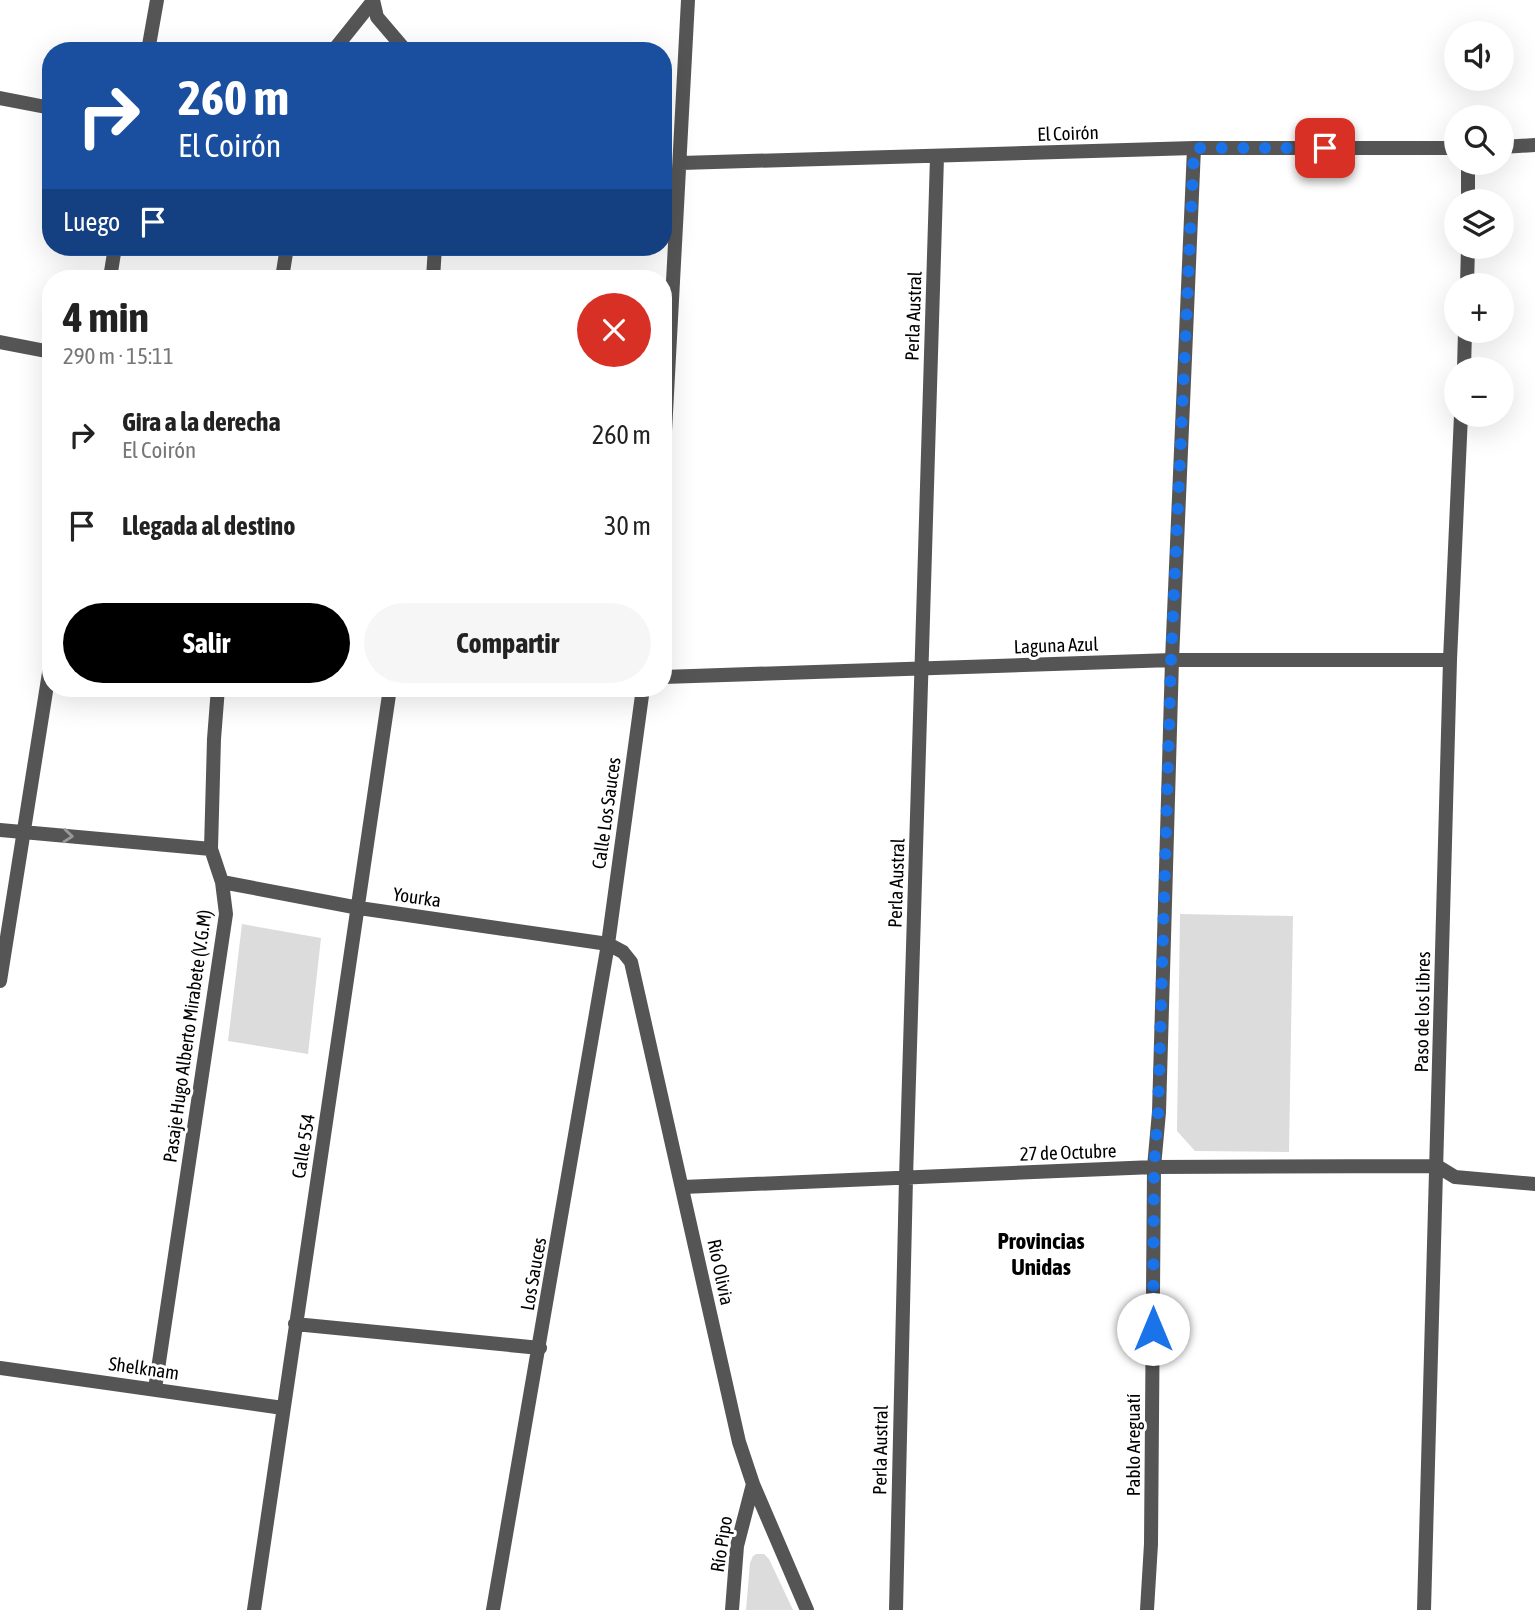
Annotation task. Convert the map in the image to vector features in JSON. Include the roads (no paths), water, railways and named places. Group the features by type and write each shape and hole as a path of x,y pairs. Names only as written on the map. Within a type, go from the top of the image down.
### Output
{"street":[{"path":"150,42 157,0"},
{"path":"672,314 688,0"},
{"path":"340,42 373,1"},
{"path":"373,1 381,23 398,42"},
{"path":"0,97 42,105"},
{"path":"1514,146 1535,145"},
{"name":"El Coirón","path":"681,163 1194,148 1444,148"},
{"name":"Pablo Areguatí","path":"1147,1610 1151,1544 1154,1167 1158,1112 1171,660 1194,148"},
{"name":"Perla Austral","path":"896,1610 906,1178 937,157"},
{"path":"0,342 42,350"},
{"name":"Paso de los Libres","path":"1424,1610 1450,660 1460,427"},
{"name":"Laguna Azul","path":"672,677 1171,660 1450,660"},
{"path":"0,981 45,697"},
{"name":"Pasaje Hugo Alberto Mirabete (V.G.M)","path":"155,1388 226,914 222,882 211,849 217,697"},
{"name":"Calle 554","path":"254,1610 389,697"},
{"name":"Calle Los Sauces","path":"608,944 642,697"},
{"path":"0,830 211,849"},
{"name":"Yourka","path":"222,882 359,908 608,944"},
{"name":"Río Olivia","path":"608,944 623,952 631,962 739,1442 753,1484 807,1610"},
{"name":"Los Sauces","path":"493,1610 608,944"},
{"name":"27 de Octubre","path":"683,1187 1154,1167 1437,1166 1455,1177 1535,1184"},
{"path":"295,1324 540,1348"},
{"name":"Shelknam","path":"0,1368 283,1408"},
{"name":"Río Pipo","path":"732,1610 737,1546 753,1484"}],"district":[{"name":"Provincias Unidas","path":"1041,1254"}]}
